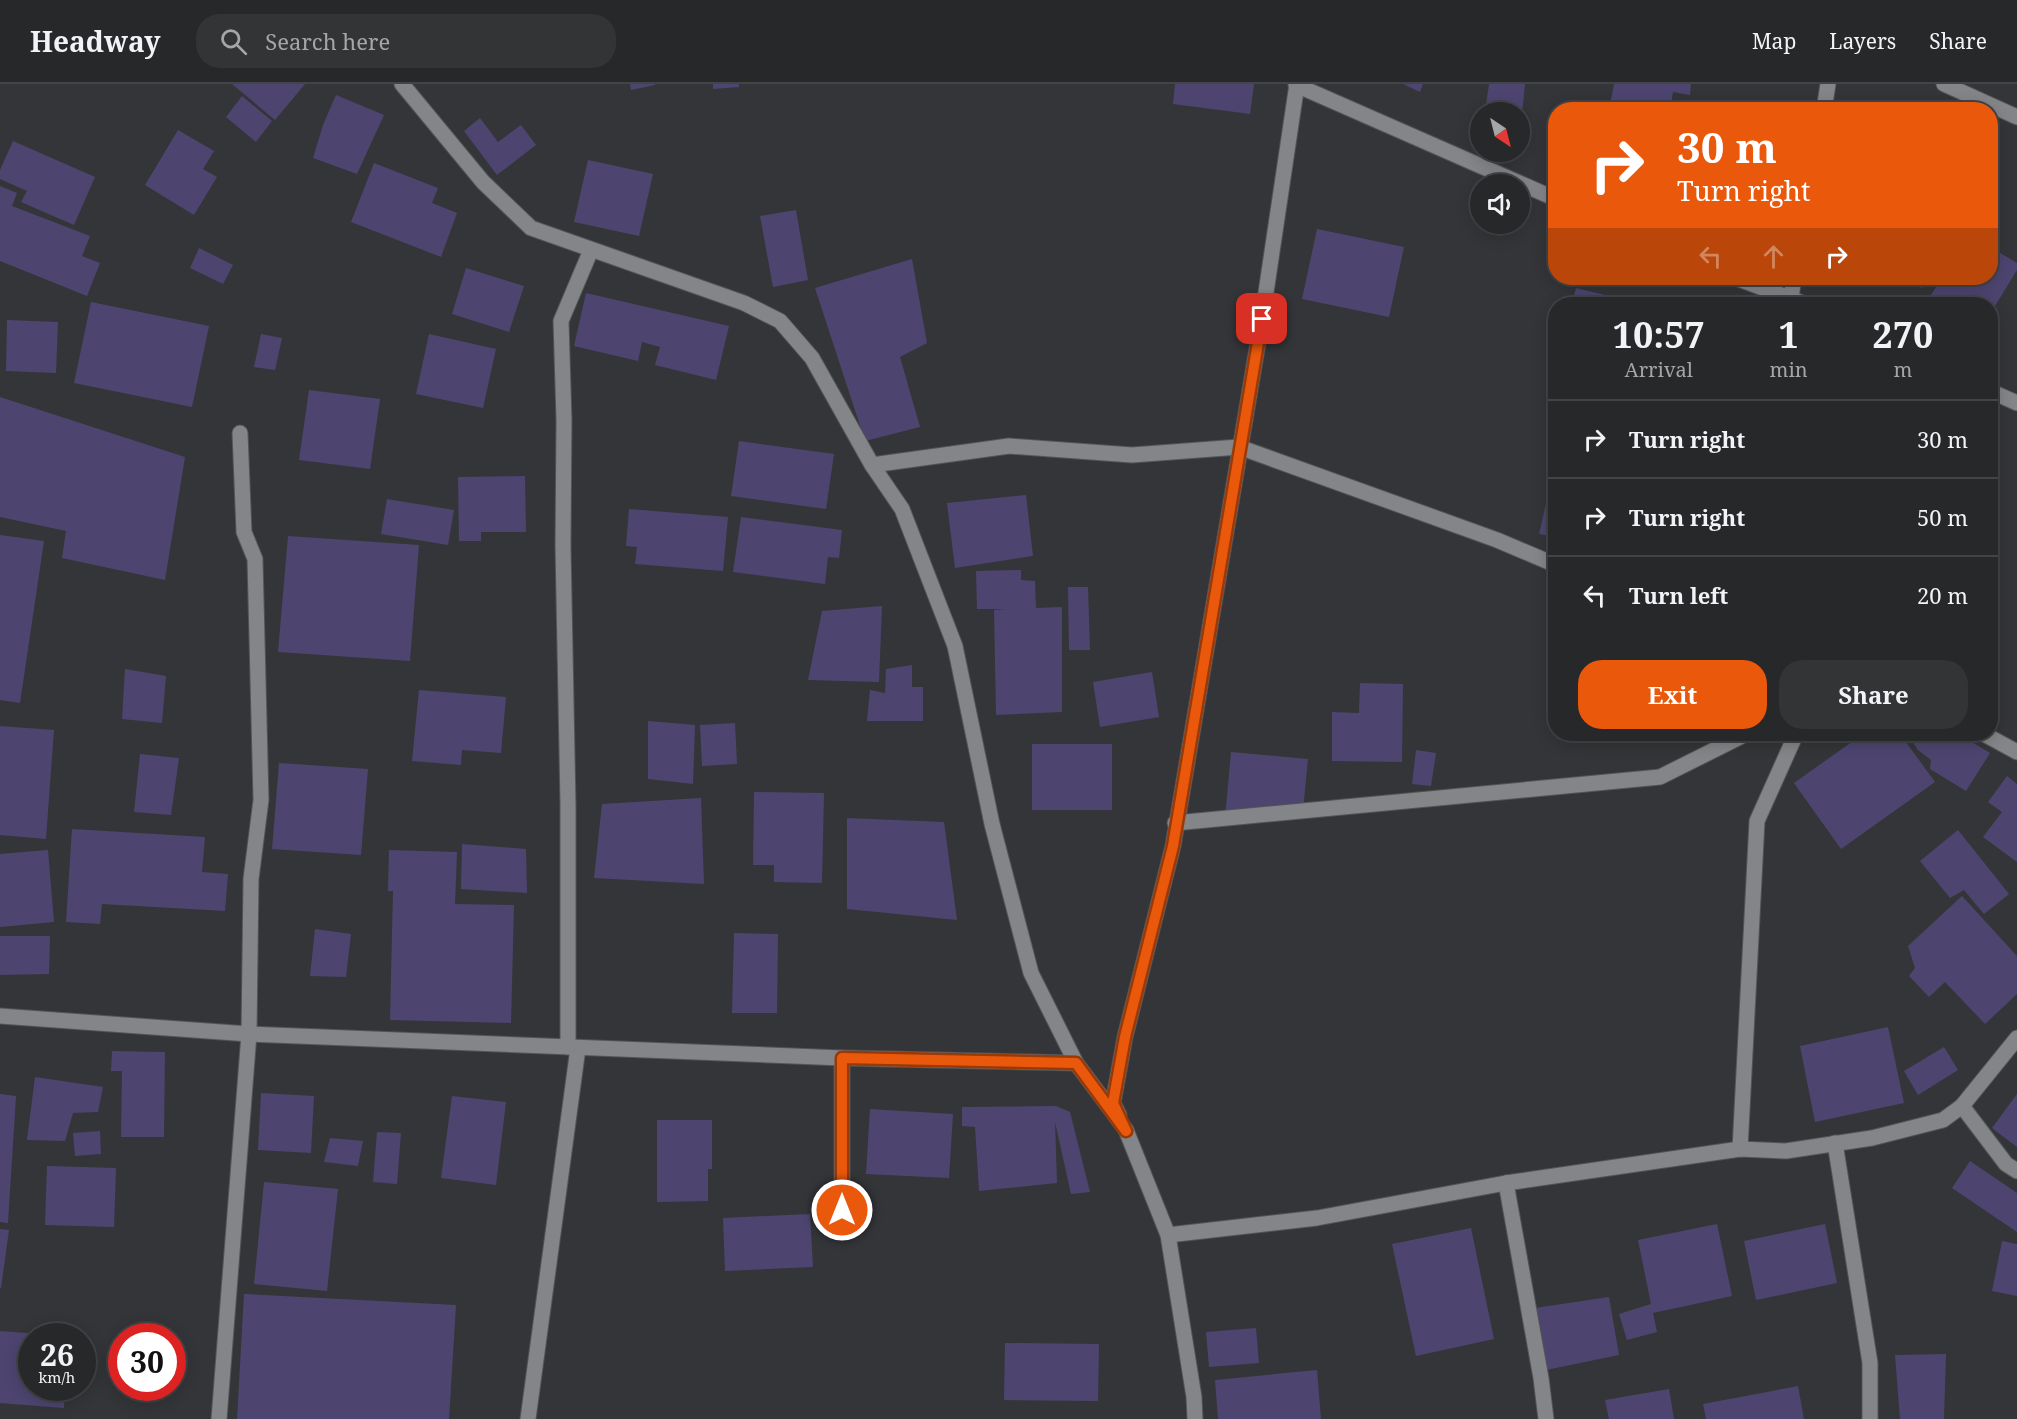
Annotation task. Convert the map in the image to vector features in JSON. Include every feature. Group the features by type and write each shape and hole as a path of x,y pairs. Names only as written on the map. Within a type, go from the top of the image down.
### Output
{"street":[{"path":"402,84 483,182 531,228 744,303 780,321 812,358 872,465 902,509 955,646 992,824 1031,973 1076,1063 1126,1131"},
{"path":"1825,102 1828,84"},
{"path":"1944,84 1984,102"},
{"path":"1195,1419 1194,1397 1168,1234 1113,1103 1125,1037 1173,846 1262,319 1297,85 1548,195"},
{"path":"1998,108 2017,117"},
{"path":"528,1419 573,1047 561,321 591,250"},
{"path":"1753,285 1781,297"},
{"path":"1998,395 2017,403"},
{"path":"219,1419 249,1034 251,879 261,800 255,559 244,532 240,433"},
{"path":"872,465 1009,446 1132,455 1239,447 1497,540 1548,562"},
{"path":"1176,823 1660,777 1732,741"},
{"path":"1740,1149 1757,821 1793,741"},
{"path":"1997,741 2017,752"},
{"path":"0,1016 249,1034 842,1058 1076,1063"},
{"path":"1168,1234 1317,1218 1506,1183 1740,1149 1786,1151 1872,1138 1943,1120 1962,1106 2017,1038"},
{"path":"842,1058 842,1231"},
{"path":"1962,1106 2006,1164 2017,1171"},
{"path":"1835,1143 1870,1363 1870,1419"},
{"path":"1506,1183 1541,1378 1546,1419"}],"building":[{"path":"232,84 305,84 275,120"},
{"path":"630,84 655,84 655,85 631,90"},
{"path":"713,84 739,84 739,87 713,89"},
{"path":"1175,84 1254,84 1250,114 1173,104"},
{"path":"1403,84 1423,84 1420,92"},
{"path":"1489,84 1525,84 1523,102 1486,102"},
{"path":"1614,84 1691,84 1690,95 1673,92 1671,102 1611,102"},
{"path":"336,95 384,115 357,174 313,158 323,125"},
{"path":"242,96 272,121 256,142 226,117"},
{"path":"480,118 498,142 521,125 536,145 497,175 464,131"},
{"path":"178,130 214,151 203,169 217,177 194,215 145,185"},
{"path":"13,141 95,177 74,225 21,202 27,191 0,179 0,170"},
{"path":"588,160 653,174 639,236 574,222"},
{"path":"374,163 438,188 432,203 457,213 441,257 351,222"},
{"path":"0,186 17,193 12,206 90,236 82,256 100,263 87,296 0,261"},
{"path":"796,210 808,280 773,287 760,216"},
{"path":"1317,229 1404,247 1389,317 1302,299"},
{"path":"199,248 233,265 223,284 190,268"},
{"path":"1998,252 2017,263 2017,270 1998,301 1998,297 1930,297 1937,285 1998,285"},
{"path":"912,259 927,343 900,357 920,427 865,441 815,288"},
{"path":"466,268 524,286 509,332 452,314"},
{"path":"1576,288 1613,297 1574,297"},
{"path":"586,293 729,326 716,380 655,365 660,347 642,342 638,361 574,346"},
{"path":"91,302 209,326 192,407 74,383"},
{"path":"7,320 58,322 56,373 6,371"},
{"path":"261,334 282,338 275,370 254,367"},
{"path":"429,334 496,349 483,408 416,394"},
{"path":"309,390 380,399 370,469 299,460"},
{"path":"0,397 185,457 165,580 62,558 66,531 0,517"},
{"path":"739,441 834,454 826,509 731,496"},
{"path":"525,476 526,532 481,532 481,541 459,541 458,477"},
{"path":"1026,495 1033,556 955,568 947,503"},
{"path":"1548,495 1548,536 1539,534"},
{"path":"387,499 454,510 448,545 381,534"},
{"path":"629,509 728,517 723,571 635,564 637,547 626,546"},
{"path":"741,517 842,530 839,558 828,557 825,584 733,572"},
{"path":"0,535 44,541 20,703 0,700"},
{"path":"288,536 419,545 410,661 278,652"},
{"path":"1021,570 1021,580 1035,581 1036,608 1062,607 1062,712 996,715 994,610 1006,609 977,609 976,571"},
{"path":"1068,587 1088,587 1090,650 1069,650"},
{"path":"882,606 879,682 808,680 822,611"},
{"path":"912,665 912,687 923,687 923,721 867,721 870,690 885,693 886,669"},
{"path":"125,669 166,676 162,723 122,719"},
{"path":"1152,672 1159,717 1100,727 1093,682"},
{"path":"1360,683 1403,684 1402,762 1332,761 1332,712 1359,713"},
{"path":"419,690 506,697 501,753 462,750 461,765 412,761"},
{"path":"648,721 695,725 693,784 648,779"},
{"path":"735,723 737,764 702,766 700,725"},
{"path":"0,726 54,730 46,839 0,835"},
{"path":"1853,741 1905,741 1935,782 1841,849 1794,783"},
{"path":"1912,741 1970,741 1990,753 1966,791 1930,769 1931,760 1918,750"},
{"path":"1032,744 1112,744 1112,810 1032,810"},
{"path":"1416,750 1436,753 1431,786 1412,784"},
{"path":"1231,752 1308,759 1303,810 1225,818"},
{"path":"140,754 179,758 171,815 134,812"},
{"path":"279,763 368,769 361,855 272,849"},
{"path":"2007,776 2017,784 2017,862 1983,837 2002,812 1988,802"},
{"path":"754,792 824,793 822,883 774,882 774,865 753,865"},
{"path":"701,798 704,884 594,878 602,804"},
{"path":"847,818 944,822 957,920 847,909"},
{"path":"72,829 205,837 202,872 228,874 225,911 102,904 100,924 66,922"},
{"path":"1958,830 2009,894 1984,914 1964,890 1950,898 1920,861"},
{"path":"462,844 526,849 527,893 461,889"},
{"path":"48,850 54,922 0,927 0,854"},
{"path":"389,850 457,852 455,904 514,905 511,1023 390,1020 393,891 388,891"},
{"path":"1962,896 2017,956 2017,994 1985,1024 1945,982 1929,997 1909,976 1915,968 1908,946"},
{"path":"315,929 351,934 346,977 310,976"},
{"path":"734,933 778,934 777,1013 732,1013"},
{"path":"0,936 50,936 49,974 0,975"},
{"path":"1888,1027 1904,1103 1815,1122 1800,1046"},
{"path":"1944,1047 1958,1070 1918,1095 1904,1071"},
{"path":"112,1051 165,1052 164,1137 121,1137 122,1071 111,1071"},
{"path":"35,1077 103,1087 98,1112 73,1113 65,1141 27,1140"},
{"path":"261,1093 314,1096 311,1153 258,1150"},
{"path":"0,1094 16,1096 8,1223 0,1222"},
{"path":"2017,1094 2017,1147 1992,1128"},
{"path":"452,1096 506,1102 496,1185 441,1178"},
{"path":"1056,1106 1070,1112 1090,1192 1071,1194 1055,1122 1057,1183 979,1191 975,1127 962,1126 962,1107"},
{"path":"870,1109 953,1114 949,1178 866,1174"},
{"path":"657,1120 712,1120 712,1169 708,1169 708,1201 657,1202"},
{"path":"100,1131 101,1154 75,1156 73,1133"},
{"path":"377,1132 401,1133 397,1184 373,1182"},
{"path":"330,1138 363,1141 358,1166 324,1162"},
{"path":"1970,1161 2017,1193 2017,1232 1952,1188"},
{"path":"47,1166 116,1168 114,1227 45,1225"},
{"path":"264,1182 338,1189 327,1291 254,1284"},
{"path":"810,1214 813,1267 725,1271 723,1218"},
{"path":"1717,1224 1732,1296 1653,1313 1657,1332 1627,1340 1619,1314 1651,1304 1638,1240"},
{"path":"1825,1224 1837,1283 1756,1300 1744,1241"},
{"path":"1471,1228 1494,1339 1416,1356 1392,1244"},
{"path":"0,1229 9,1230 1,1288 0,1288"},
{"path":"2002,1241 2017,1244 2017,1296 1992,1291"},
{"path":"244,1294 456,1305 449,1419 237,1419"},
{"path":"1609,1297 1619,1355 1546,1370 1535,1308"},
{"path":"1256,1328 1259,1363 1209,1367 1206,1332"},
{"path":"0,1331 18,1332 18,1401 64,1401 64,1408 0,1403"},
{"path":"1005,1343 1099,1344 1098,1401 1004,1400"},
{"path":"1946,1354 1944,1419 1900,1419 1895,1355"},
{"path":"1317,1370 1321,1419 1218,1419 1215,1380"},
{"path":"1798,1386 1804,1419 1706,1419 1703,1404"},
{"path":"1669,1389 1674,1419 1609,1419 1605,1400"}],"route":[{"path":"842,1210 842,1058 1076,1063 1126,1131 1113,1103 1125,1037 1173,846 1262,319"}]}
